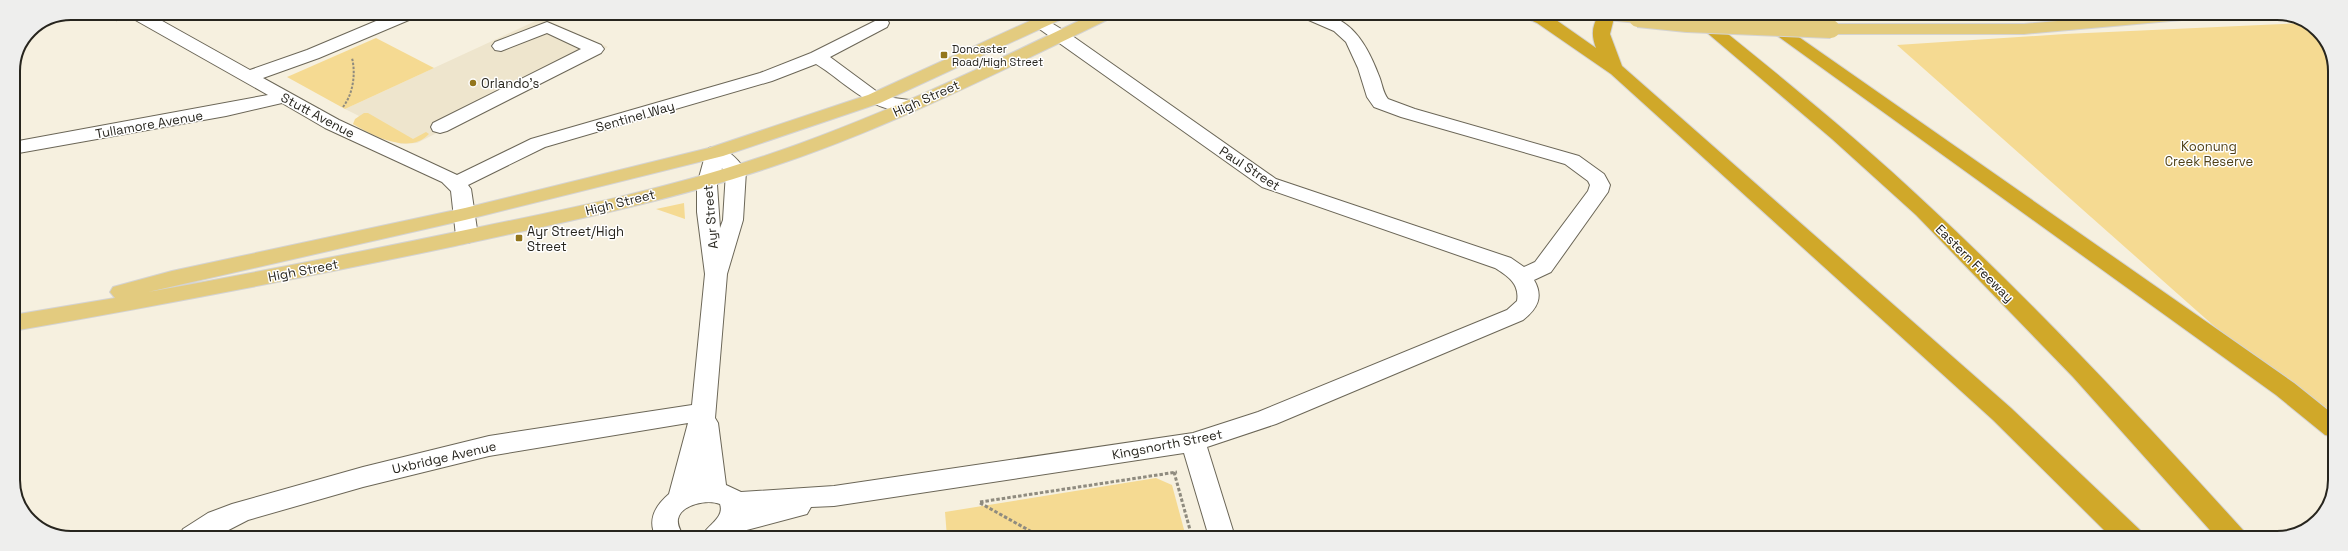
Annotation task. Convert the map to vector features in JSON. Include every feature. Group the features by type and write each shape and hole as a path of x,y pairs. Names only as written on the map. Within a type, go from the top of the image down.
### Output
{"highway":[{"path":"1544,20 1617,70 2002,414 2123,531"},
{"path":"1602,20 1600,40 1617,70"},
{"name":"Eastern Freeway","path":"1701,20 1840,136 1928,216 2101,392 2226,531"},
{"path":"1762,20 2285,389 2328,423"}],"main road":[{"name":"High Street","path":"20,320 172,278 465,214 716,152 874,99 1045,20"},
{"name":"High Street","path":"20,321 186,294 467,236 593,209 736,171 810,146 910,105 1092,20"},
{"path":"1658,20 1687,23 1831,29 2024,29 2125,20"}],"street":[{"name":"Stutt Avenue","path":"148,20 338,127 417,162 456,183"},
{"path":"254,80 393,20"},
{"path":"1324,20 1340,27 1352,36 1358,44 1376,97 1382,103 1408,113 1572,160 1597,178 1600,185 1598,192 1543,267 1525,280"},
{"name":"Sentinel Way","path":"456,183 507,156 538,143 731,88 817,57 881,23"},
{"name":"Paul Street","path":"1039,23 1060,35 1270,183 1304,197 1490,257 1514,269 1525,280"},
{"path":"440,128 483,104 595,49 547,27 501,46"},
{"path":"817,57 831,65 856,87 874,99 891,104 910,105"},
{"name":"Tullamore Avenue","path":"20,147 226,110 284,97"},
{"path":"716,152 736,171"},
{"name":"Ayr Street","path":"716,152 707,179 707,212 716,274"},
{"name":"Ayr Street","path":"681,499 704,412 716,274 733,220 736,171"},
{"path":"456,183 461,189 467,236"},
{"name":"Kingsnorth Street","path":"681,499 697,492 723,513 782,512 834,496 1193,442 1232,432 1515,315 1522,310 1529,299 1525,280"},
{"name":"Ayr Street","path":"704,412 723,513"},
{"name":"Uxbridge Avenue","path":"202,531 218,521 241,511 363,476 489,446 704,412"},
{"path":"1193,442 1220,531"},
{"path":"666,531 665,529 667,513 681,499"}],"path":[{"path":"1031,531 980,502 1174,472 1202,470"},
{"path":"1174,472 1190,531"}],"shaded area":[{"path":"538,20 547,20 608,47 417,143 401,144 353,124 359,116 345,109"}],"green space":[{"name":"Koonung Creek Reserve","path":"2294,23 2302,27 2315,37 2324,52 2328,68 2328,414 2285,389 1897,45 2065,34"},
{"path":"376,38 434,68 345,109 287,77"},
{"path":"364,113 368,113 413,139 426,132 429,134 421,140 412,143 402,143 381,138 353,124 355,119"},
{"path":"684,203 685,219 656,209"},
{"path":"1156,478 1172,485 1184,531 947,531 945,512"}],"place":[{"name":"Doncaster Road/High Street","path":"944,55"},
{"name":"Orlando's","path":"473,83"},
{"name":"Ayr Street/High Street","path":"519,238"}]}
